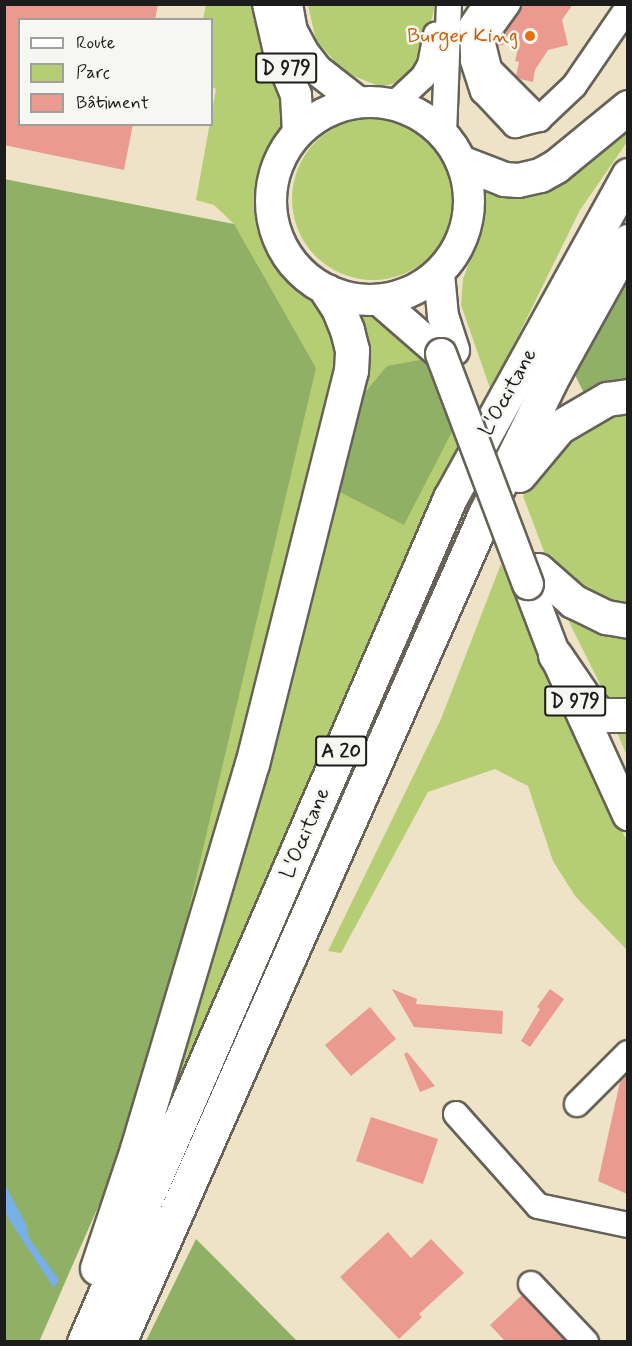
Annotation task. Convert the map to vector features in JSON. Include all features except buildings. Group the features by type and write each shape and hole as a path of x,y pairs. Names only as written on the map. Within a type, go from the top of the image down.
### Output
{"highway":[{"path":"463,164 504,179 518,180 540,175 556,166 627,107"},
{"name":"L'Occitane","path":"84,1341 450,498 627,175"},
{"name":"L'Occitane","path":"119,1341 241,1061 474,542 555,372 627,241"},
{"path":"79,1341 88,1295 137,1149 252,764 351,371 352,350 347,330 338,308 327,291"},
{"path":"474,542 525,466 559,427 607,399 627,396"},
{"path":"533,577 573,601 606,617 627,621"},
{"path":"555,655 587,702 614,715"}],"main road":[{"name":"D 979","path":"268,4 280,56 296,95 298,132"},
{"name":"D 979","path":"288,4 292,31 303,52 316,70 358,102"},
{"path":"358,102 394,104 421,115 444,134 463,164 470,192 468,222 457,250 439,274 412,292 380,301 362,301 327,291 302,274 282,249 272,219 271,188 280,158 298,132 325,112 358,102"},
{"name":"D 979","path":"439,274 447,352 533,577 555,655 627,815"},
{"name":"D 979","path":"380,301 447,352"},
{"name":"D 979","path":"533,577 614,715 627,773"}],"street":[{"path":"394,104 423,77 430,65 447,4"},
{"path":"444,134 447,4"},
{"path":"486,4 472,25 472,61 483,91 515,125 539,118 574,86 627,7"},
{"path":"508,4 482,40 489,69 539,118"},
{"path":"577,1104 627,1053"},
{"path":"456,1114 538,1206 627,1225"},
{"path":"531,1284 586,1341"}],"green space":[{"path":"206,5 262,5 290,121 278,139 259,199 268,250 311,294 331,309 346,352 143,1104 234,224 214,205 196,200 209,126 213,126 216,89 213,88 213,18 203,18"},
{"path":"308,5 435,5 422,60 405,80 381,87 344,72 316,40"},
{"path":"627,116 627,142 580,210 491,391 461,305 463,279 482,228 482,181 511,190"},
{"path":"373,118 404,125 418,132 430,142 440,154 447,168 454,199 447,230 440,244 430,256 418,266 404,273 373,280 342,273 328,266 316,256 306,244 299,230 292,199 299,168 306,154 316,142 328,132 342,125"},
{"path":"4,179 234,224 316,368 143,1104 39,1342 4,1341"},
{"path":"627,266 627,384 586,397 575,375 618,280"},
{"path":"351,309 400,321 433,360 465,439 146,1159"},
{"path":"431,358 456,424 404,525 332,488 352,408 387,366"},
{"path":"627,406 627,610 609,609 548,562 523,496 563,442"},
{"path":"501,564 566,718 627,841 627,950 575,896 553,861 528,786 495,769 428,792 341,953 328,951 441,719"},
{"path":"562,608 627,634 627,705 609,702"},
{"path":"614,725 627,725 627,756"},
{"path":"196,1239 221,1264 297,1341 146,1341"}],"water":[{"path":"5,1185 26,1224 29,1238 59,1280 54,1288 8,1218 5,1211"}],"place":[{"name":"Burger King","path":"530,36"}]}
